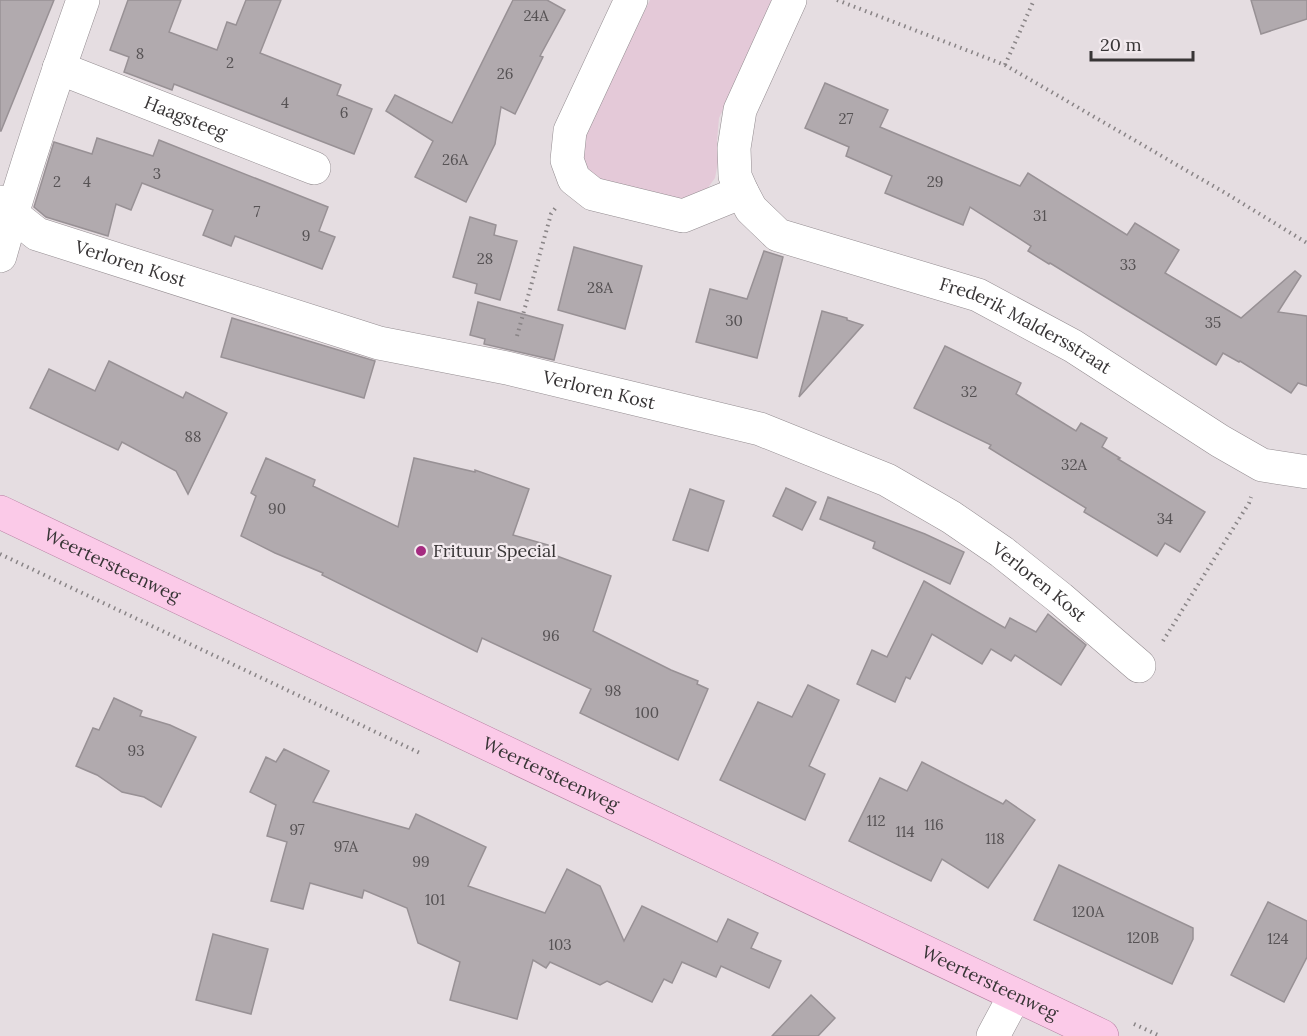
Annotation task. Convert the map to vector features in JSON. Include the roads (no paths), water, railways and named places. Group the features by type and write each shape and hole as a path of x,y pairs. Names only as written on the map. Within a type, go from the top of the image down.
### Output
{"main road":[{"name":"Weertersteenweg","path":"0,512 1102,1036"}],"street":[{"path":"0,256 6,208 83,0"},
{"path":"631,0 570,131 567,160 574,179 593,194 683,216 742,192"},
{"name":"Frederik Maldersstraat","path":"790,0 740,110 734,148 735,176 742,192 751,209 778,235 978,295 1073,346 1220,441 1262,465 1307,472"},
{"name":"Haagsteeg","path":"59,68 314,168"},
{"name":"Verloren Kost","path":"6,208 37,234 379,343 507,368 760,429 888,480 951,517 1002,552 1139,666"},
{"path":"993,1036 1015,995"}],"place":[{"name":"Frituur Special","path":"421,551"}]}
